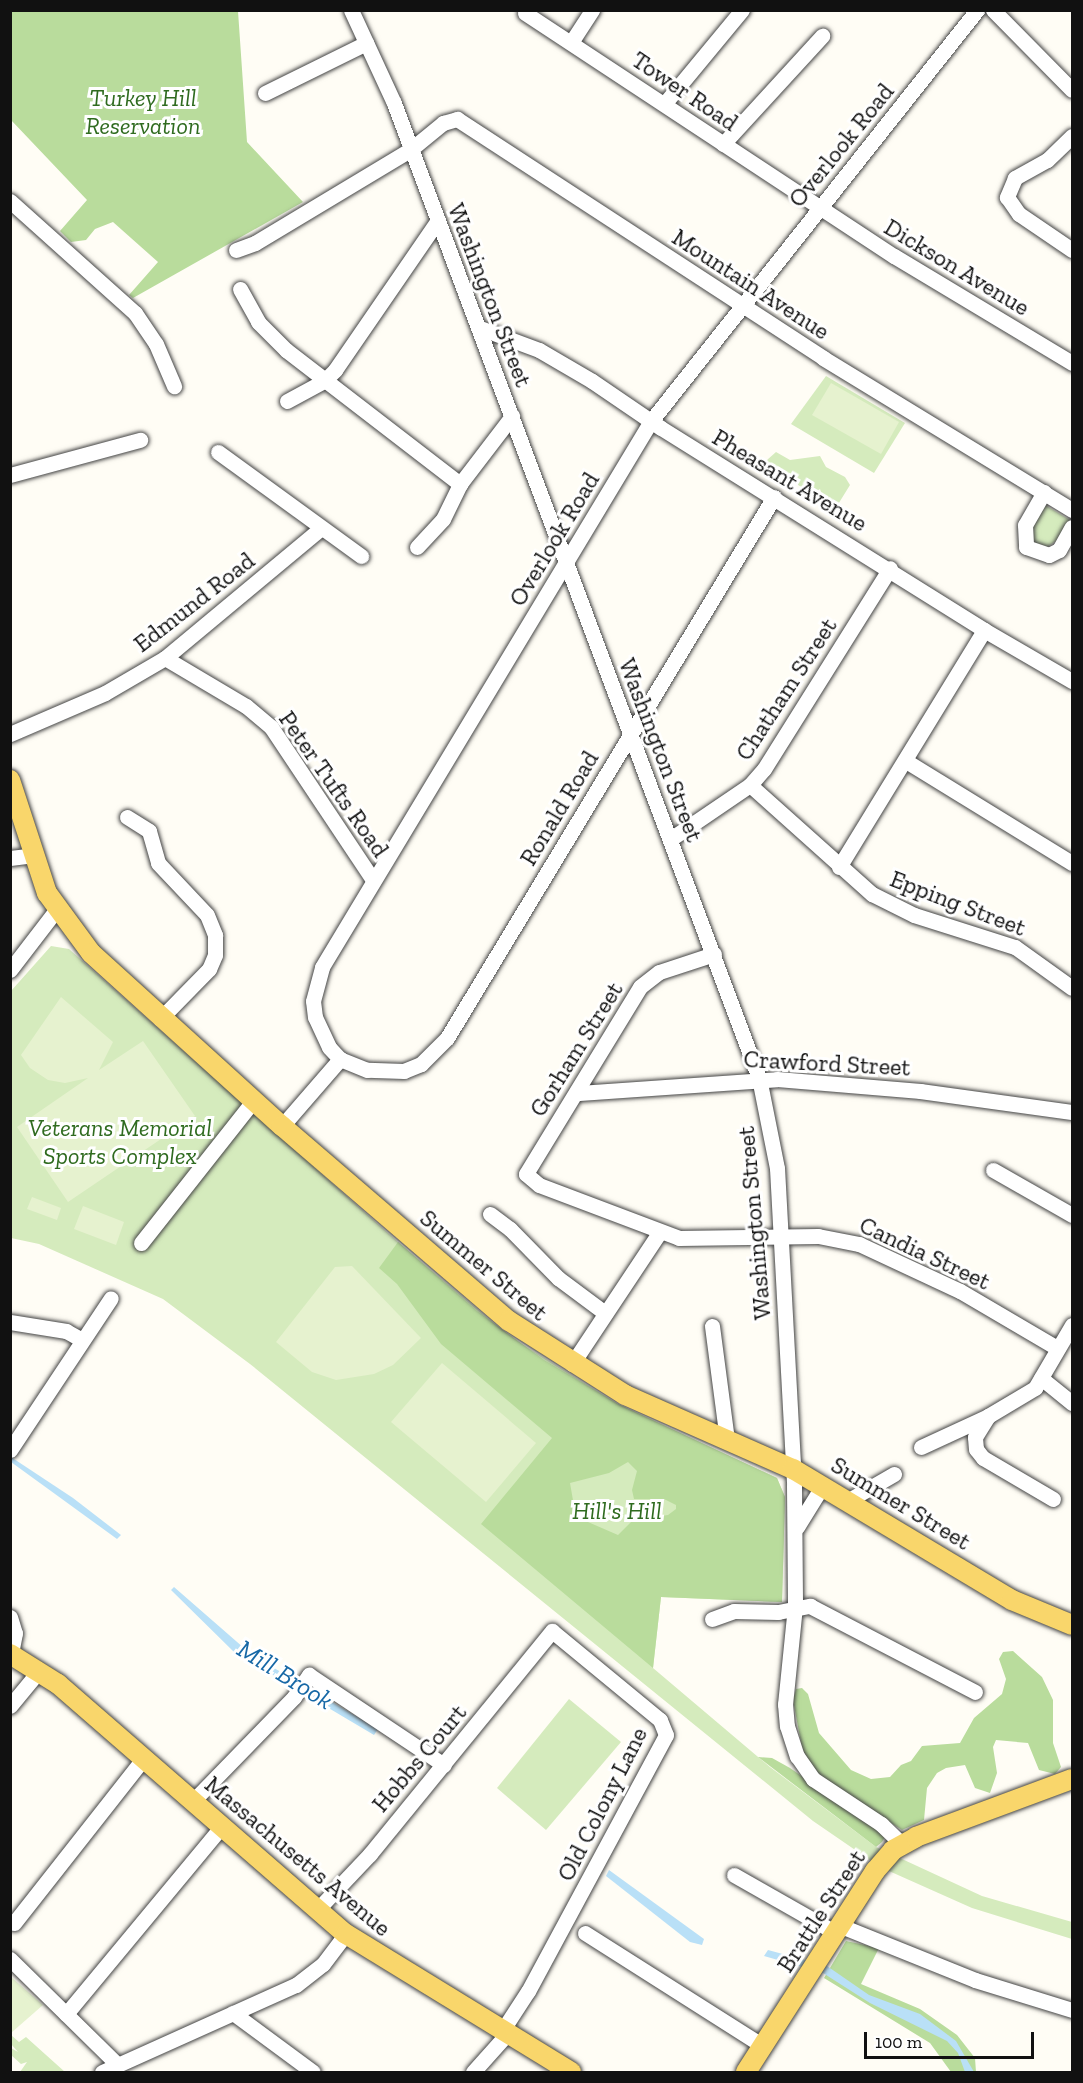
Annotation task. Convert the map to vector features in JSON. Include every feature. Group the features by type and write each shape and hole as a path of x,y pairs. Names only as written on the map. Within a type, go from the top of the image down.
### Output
{"main road":[{"name":"Summer Street","path":"10,780 34,855 56,910 104,968 488,1305 572,1364 625,1395 793,1469 849,1500 1004,1595 1072,1625"},
{"name":"Massachusetts Avenue","path":"11,1654 39,1671 346,1934 571,2073"},
{"name":"Brattle Street","path":"746,2073 875,1871 902,1844 1072,1779"}],"street":[{"name":"Washington Street","path":"351,10 411,150 480,328 630,735 672,838 759,1078 774,1144 793,1469 795,1606 785,1704 797,1756 817,1783 881,1824 902,1844"},
{"path":"572,41 592,10"},
{"path":"665,103 742,10"},
{"name":"Overlook Road","path":"340,1059 329,1047 315,1017 315,985 373,880 651,422 977,10"},
{"path":"993,10 1070,83"},
{"name":"Tower Road","path":"525,13 572,41 819,207"},
{"path":"723,144 822,36"},
{"path":"265,93 366,43"},
{"name":"Mountain Avenue","path":"236,250 255,243 411,150 443,123 457,119 744,304 823,358 1072,510"},
{"path":"1072,136 1047,159 1015,178 1007,197 1019,214 1072,250"},
{"path":"10,201 135,313 156,344 174,386"},
{"name":"Dickson Avenue","path":"819,207 1072,363"},
{"path":"287,401 324,381 348,354 438,220"},
{"path":"240,290 264,329 324,381 460,484"},
{"name":"Pheasant Avenue","path":"480,328 539,350 651,422 890,568 984,630 1072,681"},
{"path":"417,547 443,519 460,484 512,416"},
{"path":"10,475 140,440"},
{"path":"218,452 257,478 320,529 361,556"},
{"path":"1044,492 1025,525 1026,547 1049,555 1059,550 1072,527"},
{"name":"Ronald Road","path":"340,1059 383,1073 412,1067 434,1053 447,1038 774,497"},
{"name":"Edmund Road","path":"10,734 105,693 165,658 320,529"},
{"name":"Chatham Street","path":"672,838 750,785 786,737 890,568"},
{"path":"839,867 906,761 984,630"},
{"name":"Peter Tufts Road","path":"165,658 246,706 271,728 373,880"},
{"path":"906,761 1072,864"},
{"name":"Epping Street","path":"750,785 839,867 902,910 1015,947 1072,988"},
{"path":"127,816 149,831 158,863 207,915 215,935 215,955 209,969 160,1019"},
{"path":"10,858 34,855"},
{"path":"10,970 56,910"},
{"name":"Gorham Street","path":"526,1174 579,1093 640,987 659,972 714,954"},
{"path":"282,1126 340,1059"},
{"name":"Crawford Street","path":"579,1093 759,1078 920,1091 1072,1112"},
{"path":"141,1242 253,1101"},
{"path":"993,1170 1072,1215"},
{"name":"Candia Street","path":"526,1174 539,1185 659,1233 690,1239 781,1236 833,1238 866,1246 960,1291 1057,1348"},
{"path":"490,1214 510,1228 558,1278 605,1313"},
{"path":"572,1364 659,1233"},
{"path":"10,1450 111,1298"},
{"path":"10,1322 66,1331 82,1340"},
{"path":"921,1447 988,1416 1035,1388 1072,1325"},
{"path":"712,1326 727,1440"},
{"path":"1041,1378 1072,1403"},
{"path":"988,1416 975,1434 978,1453 1053,1499"},
{"path":"849,1500 894,1474"},
{"name":"Washington Street","path":"795,1536 802,1514 823,1485"},
{"path":"712,1619 731,1612 778,1612 795,1606 814,1608 975,1692"},
{"path":"10,1617 15,1633 11,1654"},
{"name":"Hobbs Court","path":"317,1910 444,1765 552,1631"},
{"name":"Old Colony Lane","path":"504,2032 666,1735 660,1720 552,1631"},
{"path":"10,1706 39,1671"},
{"path":"192,1802 309,1676 444,1765"},
{"path":"14,1923 143,1759"},
{"path":"66,2014 221,1827"},
{"path":"734,1875 838,1929 983,1983 1072,2010"},
{"path":"102,2073 118,2062 233,2013 311,1976 346,1934"},
{"path":"585,1934 763,2046"},
{"path":"10,1959 66,2014 133,2073"},
{"path":"233,2013 313,2073"},
{"path":"473,2073 504,2032"}],"green space":[{"name":"Turkey Hill Reservation","path":"11,10 238,11 247,142 303,202 133,298 129,295 158,262 113,222 95,229 86,240 71,242 60,231 87,200 11,120"},
{"path":"826,376 905,423 874,473 791,424"},
{"path":"831,383 899,422 881,454 812,415"},
{"path":"776,452 790,460 820,456 826,467 845,477 850,485 837,506 823,498 820,489 812,494 792,481 787,487 772,479 767,460"},
{"path":"1045,505 1070,520 1057,540 1046,548 1034,546 1028,534"},
{"name":"Veterans Memorial Sports Complex","path":"51,946 69,949 398,1242 509,1336 618,1404 777,1478 785,1497 782,1602 661,1597 653,1668 770,1767 876,1847 982,1896 1072,1922 1072,1939 972,1908 880,1867 813,1821 250,1364 163,1299 39,1244 11,1238 11,991"},
{"name":"Veterans Memorial Sports Complex","path":"61,997 113,1042 99,1070 143,1041 195,1116 68,1202 17,1127 88,1078 65,1083 48,1080 30,1068 21,1055"},
{"path":"32,1197 61,1208 57,1220 27,1209"},
{"path":"83,1206 124,1222 116,1245 74,1229"},
{"name":"Hill's Hill","path":"398,1242 477,1311 544,1360 618,1404 777,1478 785,1497 782,1602 661,1597 653,1668 481,1524 552,1438 441,1344 397,1284 379,1268","holes":["628,1462 637,1471 632,1490 634,1499 664,1499 676,1505 676,1509 668,1515 633,1520 618,1535 588,1522 574,1506 570,1483 609,1473"]},
{"path":"352,1266 421,1338 393,1365 374,1374 336,1380 312,1372 276,1342 335,1267"},
{"path":"442,1363 536,1443 486,1502 391,1422"},
{"path":"1013,1651 1042,1677 1053,1700 1053,1743 1061,1767 1055,1774 1039,1770 1028,1743 996,1740 993,1747 997,1773 990,1793 975,1788 965,1765 946,1768 937,1773 927,1788 924,1820 902,1830 815,1773 802,1748 793,1700 796,1689 802,1688 808,1694 819,1733 851,1770 871,1779 890,1777 901,1765 911,1761 922,1746 960,1743 974,1718 1002,1694 1006,1679 999,1659 1003,1652"},
{"path":"569,1699 621,1742 546,1830 497,1788"},
{"path":"758,1757 772,1758 790,1768 872,1825 885,1837 882,1842 876,1847"},
{"path":"846,1941 879,1948 861,1984 920,2009 957,2035 975,2058 976,2072 951,2072 930,2043 824,1978"},
{"path":"10,1976 43,2005 11,2033 10,2033"},
{"path":"11,2035 19,2042 26,2037 65,2072 20,2072 27,2062 21,2064 11,2055 11,2048 18,2052 11,2044"}],"water":[{"path":"11,1457 73,1498 121,1535 117,1539 11,1462"},
{"name":"Mill Brook","path":"174,1587 252,1655 378,1729 374,1735 234,1652 171,1590"},
{"path":"609,1870 704,1939 702,1945 690,1942 606,1876"},
{"path":"768,1950 827,1966 869,1995 920,2014 956,2041 974,2072 965,2072 958,2053 947,2041 870,2003 823,1973 764,1956"}]}
